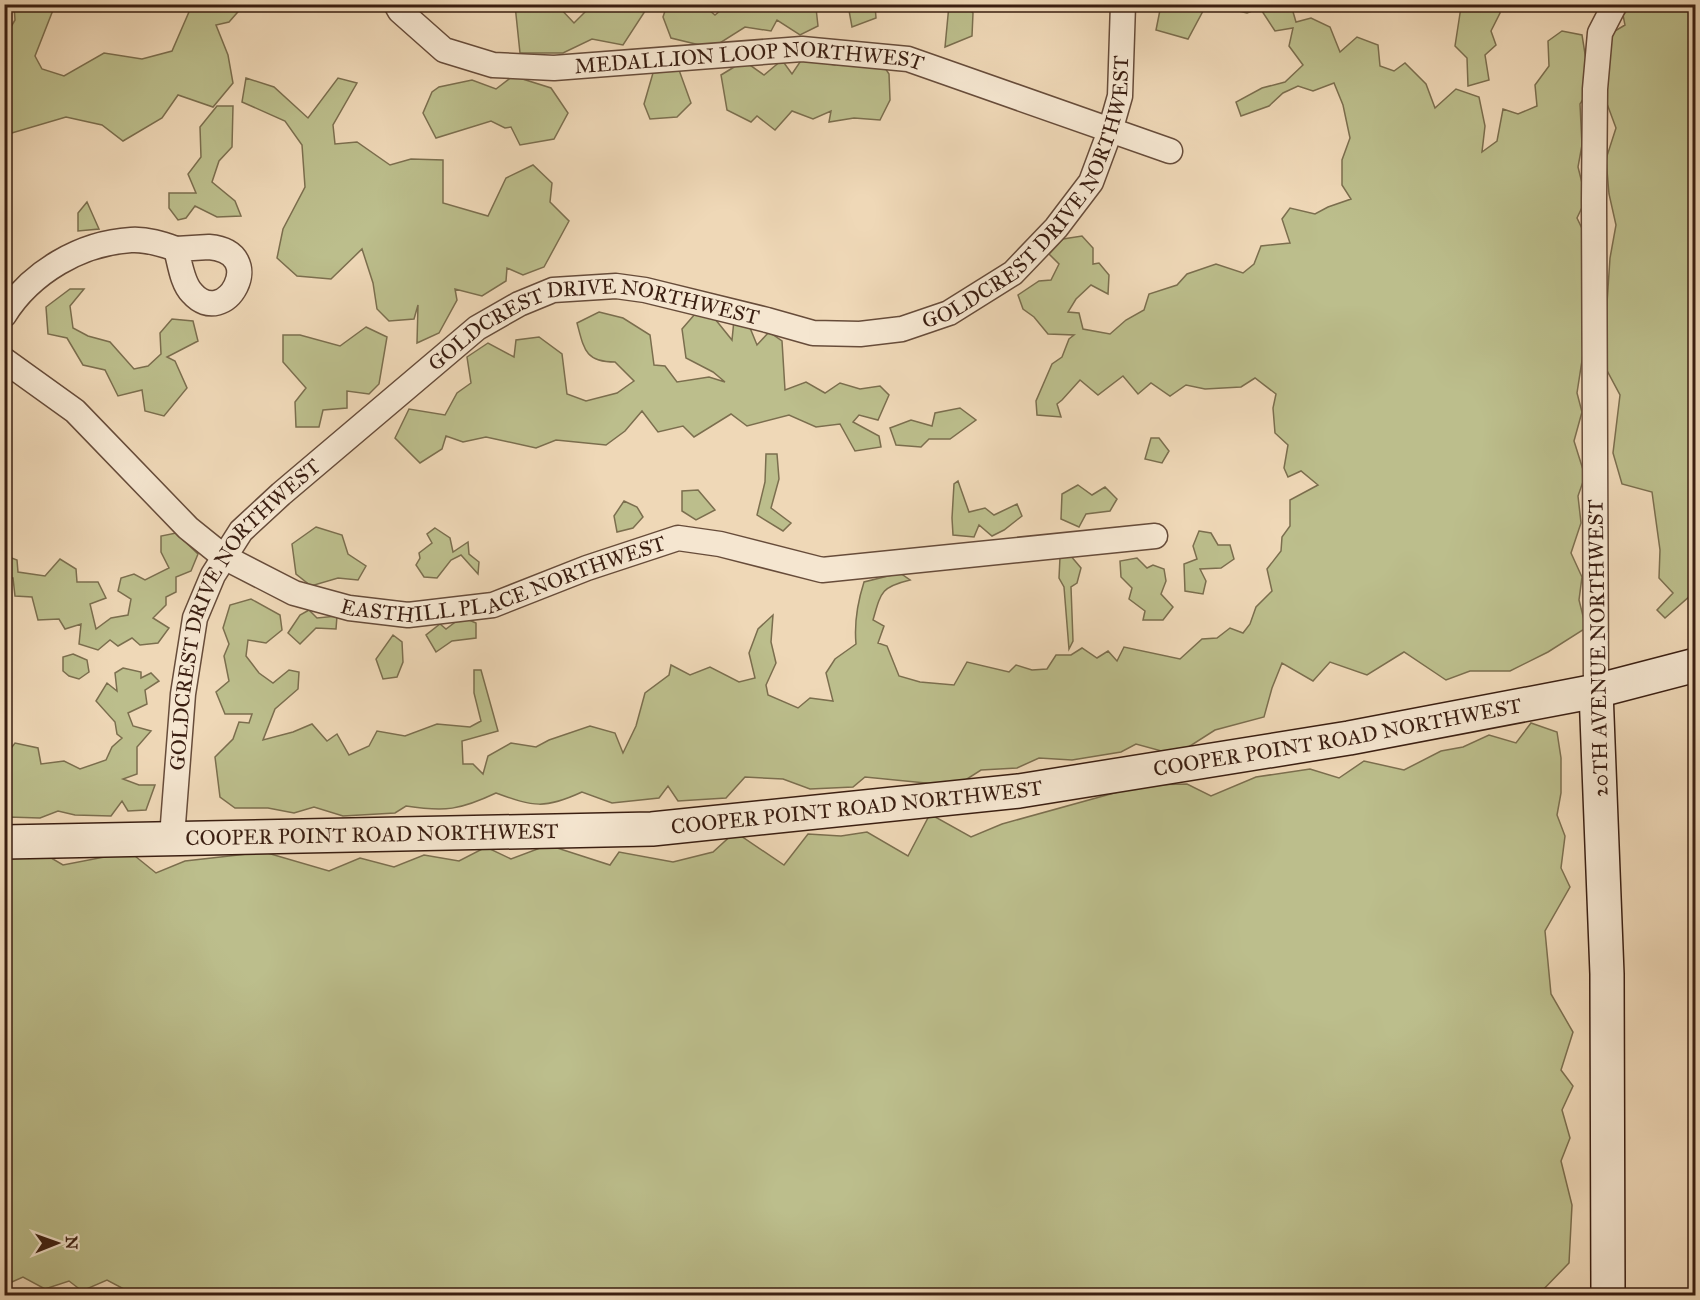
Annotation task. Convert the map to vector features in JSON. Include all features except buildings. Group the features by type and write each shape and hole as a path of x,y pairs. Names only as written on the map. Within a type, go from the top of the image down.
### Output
{"main road":[{"name":"COOPER POINT ROAD NORTHWEST","path":"4,842 664,828 1019,791 1349,738 1596,691 1695,665"},
{"name":"20TH AVENUE NORTHWEST","path":"1596,691 1607,974 1608,1296"}],"street":[{"name":"MEDALLION LOOP NORTHWEST","path":"396,4 400,11 444,50 493,65 554,68 802,49 857,53 908,60 1170,152"},
{"name":"GOLDCREST DRIVE NORTHWEST","path":"172,837 183,694 195,618 213,575 241,531 281,494 477,328 519,304 553,290 616,286 645,290 813,333 860,334 902,329 949,314 1013,273 1056,228 1091,182 1120,96 1123,4"},
{"name":"20TH AVENUE NORTHWEST","path":"1596,691 1595,89 1600,33 1615,4"},
{"path":"4,315 13,301 36,278 59,262 82,251 132,240 154,241 176,249"},
{"name":"EASTHILL PLACE NORTHWEST","path":"4,360 75,411 188,528 224,557 294,593 349,608 408,615 493,605 587,568 678,538 720,544 822,570 1155,536"}],"green space":[{"path":"1464,4 1499,5 1500,13 1491,31 1496,45 1485,55 1489,80 1468,86 1467,58 1455,46 1461,7"},
{"path":"14,5 50,5 53,10 35,56 42,69 64,76 104,53 142,59 172,51 192,5 244,5 229,22 216,25 228,55 233,83 213,107 178,95 162,118 123,141 102,125 66,117 5,135 5,37 15,20"},
{"path":"515,5 557,5 574,23 592,5 649,5 623,45 592,39 563,53 520,53"},
{"path":"667,5 703,5 715,15 727,5 802,5 816,8 818,26 800,35 777,20 771,31 745,27 712,48 671,38 663,17"},
{"path":"848,5 875,5 876,18 852,27"},
{"path":"949,5 966,5 973,13 972,36 945,47"},
{"path":"1161,5 1204,5 1188,39 1156,30"},
{"path":"1225,5 1291,5 1296,22 1311,18 1330,27 1340,52 1357,37 1378,45 1380,66 1394,71 1405,63 1426,84 1435,108 1456,89 1479,97 1485,126 1482,152 1497,141 1503,109 1518,114 1537,106 1535,85 1549,66 1548,41 1562,31 1582,35 1586,60 1608,35 1625,25 1623,15 1632,5 1695,5 1696,599 1690,596 1665,618 1657,610 1673,593 1659,578 1660,550 1652,492 1622,484 1613,453 1620,395 1603,363 1610,258 1616,225 1609,194 1606,159 1616,128 1606,101 1587,93 1580,104 1582,145 1578,167 1586,199 1577,218 1588,241 1592,306 1582,332 1583,354 1577,393 1582,412 1574,441 1585,476 1578,496 1581,523 1571,553 1582,577 1579,600 1586,628 1548,652 1510,671 1470,671 1446,680 1404,652 1367,675 1330,662 1313,681 1282,663 1264,717 1215,730 1176,755 1136,744 1121,752 1072,760 1039,758 1017,768 981,770 956,786 865,777 853,787 810,789 783,779 745,777 726,798 678,801 668,786 659,798 612,803 582,792 558,801 539,804 520,801 496,793 452,808 431,809 406,806 395,813 343,816 314,807 294,813 268,808 235,808 220,797 215,757 233,739 239,722 249,723 252,714 225,714 216,692 229,681 224,656 229,644 223,628 230,605 251,599 280,615 282,630 266,643 248,640 246,656 259,673 273,683 289,670 299,672 298,689 275,709 263,740 312,724 327,741 337,734 349,755 369,746 377,731 405,736 437,724 470,727 481,721 474,693 474,670 481,670 498,731 462,741 463,764 473,764 483,774 488,756 511,743 536,747 549,740 590,726 615,733 623,753 636,726 645,693 669,675 671,665 690,675 710,667 739,682 755,678 749,653 758,629 773,615 771,642 776,663 766,685 768,695 798,708 810,698 833,701 826,673 835,659 856,644 855,628 864,582 900,573 910,580 893,585 884,592 873,620 884,626 878,643 887,646 899,676 920,682 954,685 967,662 1009,672 1016,665 1032,670 1047,669 1056,655 1071,655 1082,648 1097,658 1108,651 1117,661 1124,647 1180,659 1202,639 1217,638 1230,628 1243,633 1250,624 1256,607 1272,591 1267,569 1281,551 1282,537 1290,526 1290,500 1318,485 1301,471 1288,477 1284,468 1288,445 1275,433 1273,408 1276,394 1255,378 1241,387 1205,389 1186,385 1170,396 1151,383 1138,394 1123,376 1098,395 1080,380 1057,404 1061,417 1037,415 1036,401 1052,364 1062,357 1069,339 1074,335 1048,334 1034,317 1023,309 1018,295 1039,281 1051,280 1059,264 1049,254 1063,239 1082,236 1093,248 1093,264 1099,263 1109,275 1108,294 1091,285 1076,299 1068,312 1079,313 1083,329 1110,334 1126,320 1144,310 1149,294 1177,285 1187,274 1216,264 1243,273 1254,264 1261,246 1290,243 1282,219 1290,208 1315,214 1351,199 1342,185 1342,160 1350,138 1343,105 1334,83 1313,91 1298,86 1283,93 1269,106 1241,116 1236,102 1262,88 1285,82 1303,65 1289,46 1293,28 1275,31 1260,8 1247,13 1226,8"},
{"path":"869,43 889,74 890,100 880,120 854,118 829,122 831,111 813,119 792,111 775,130 757,116 751,122 727,110 721,75 744,61 764,75 782,60 792,74 802,59 835,65"},
{"path":"679,70 691,103 677,117 650,119 644,104 653,73"},
{"path":"513,76 551,88 568,113 554,139 520,145 511,127 505,128 491,121 436,138 423,113 432,92 439,87 472,80 496,89"},
{"path":"246,78 274,87 308,118 338,78 357,83 333,125 335,144 357,142 390,165 411,159 443,160 443,203 488,216 506,178 533,165 552,183 550,202 569,221 544,267 523,275 507,268 506,281 482,296 455,289 457,300 439,333 417,343 418,305 414,319 389,321 377,309 373,283 362,249 331,279 297,276 277,258 283,229 305,187 302,145 285,121 242,102"},
{"path":"217,106 233,106 232,147 219,161 212,182 235,201 241,216 217,217 195,206 186,218 178,220 169,208 169,193 196,193 188,174 201,157 200,127"},
{"path":"87,202 99,229 78,231 78,213"},
{"path":"70,289 84,289 70,306 73,328 88,336 110,342 134,369 148,366 161,354 160,333 172,319 193,321 198,341 167,357 175,361 187,388 164,416 145,411 142,390 118,396 105,370 83,365 67,338 48,334 46,307"},
{"path":"599,312 623,318 650,335 654,365 665,366 677,382 709,377 725,382 713,372 686,358 682,329 695,314 711,314 732,340 734,320 748,323 757,345 769,332 782,341 785,390 806,382 825,393 840,383 860,389 880,386 889,395 878,420 859,415 853,422 879,436 881,447 855,451 840,424 816,427 789,415 747,426 731,414 694,437 683,426 658,432 642,411 625,431 606,445 556,440 536,448 486,437 463,442 446,436 442,449 420,463 395,438 409,409 445,415 457,393 471,383 467,357 488,343 514,357 516,340 539,337 562,354 567,394 586,401 617,393 634,381 615,362 597,360 587,352 577,323"},
{"path":"366,327 387,337 379,384 369,394 347,391 347,408 323,410 319,427 296,427 295,402 306,388 283,362 283,335 300,335 340,346"},
{"path":"960,408 976,420 950,439 929,439 921,447 896,445 890,428 911,420 932,426 935,413"},
{"path":"1151,438 1159,438 1169,451 1162,463 1145,459"},
{"path":"766,454 777,454 779,479 771,508 791,523 783,531 757,515 765,482"},
{"path":"958,481 969,512 985,508 994,515 1017,504 1022,516 992,536 979,525 974,537 953,535 954,484"},
{"path":"1078,485 1092,495 1105,487 1117,499 1110,511 1086,514 1079,527 1061,519 1062,494"},
{"path":"698,490 715,510 696,520 682,511 682,491"},
{"path":"624,501 637,507 643,517 633,528 617,532 614,516"},
{"path":"316,527 342,535 348,554 366,566 358,580 338,578 311,586 296,574 292,544"},
{"path":"435,528 450,538 453,552 468,542 469,554 479,562 478,574 461,555 451,560 437,578 424,577 416,565 420,558 419,553 432,543 427,534"},
{"path":"1199,531 1211,533 1218,545 1230,545 1234,559 1221,568 1200,569 1206,581 1203,594 1185,591 1184,564 1197,559 1193,546"},
{"path":"176,533 198,554 191,571 176,577 176,592 166,597 166,605 153,618 169,628 158,643 140,645 132,638 118,646 110,640 98,650 79,644 81,624 65,629 59,619 38,620 32,597 15,596 13,578 5,578 4,555 17,560 18,572 45,576 60,559 76,569 77,582 98,582 106,598 90,604 96,629 111,618 128,615 131,599 118,591 121,578 134,574 145,580 169,568 161,552 161,536"},
{"path":"1070,555 1081,568 1077,583 1071,587 1073,641 1069,649 1064,587 1059,578 1060,557"},
{"path":"1137,558 1147,568 1153,565 1164,569 1166,581 1161,594 1173,607 1163,620 1143,620 1145,611 1129,599 1132,588 1121,577 1120,561"},
{"path":"309,610 317,618 337,616 336,629 316,628 300,644 288,633 300,615"},
{"path":"462,617 476,623 476,638 452,641 436,652 426,635 440,624 446,629"},
{"path":"393,635 402,642 403,662 397,677 383,679 376,659"},
{"path":"73,654 87,660 89,672 79,679 63,671 63,657"},
{"path":"123,668 141,672 141,678 151,673 159,681 145,690 147,704 128,713 133,726 151,731 137,747 137,774 123,779 139,785 155,785 146,810 128,811 122,801 111,816 75,815 58,811 40,818 5,818 5,756 15,743 38,748 41,764 64,761 80,769 106,760 112,747 122,738 117,734 115,722 96,701 107,683 117,691 115,673"},
{"path":"1531,723 1557,732 1561,758 1561,793 1557,815 1565,836 1561,868 1570,887 1545,931 1551,994 1573,1032 1561,1070 1573,1086 1562,1110 1570,1138 1561,1161 1572,1205 1569,1263 1537,1296 1507,1295 1498,1292 1491,1296 245,1296 240,1292 213,1293 211,1296 137,1296 107,1280 82,1291 69,1281 45,1289 23,1277 5,1285 4,853 36,849 63,865 130,852 156,873 185,861 264,852 329,871 360,858 394,867 424,855 459,861 486,847 511,859 548,845 610,865 619,852 673,862 713,852 735,832 784,865 808,834 841,836 867,832 908,856 930,814 971,837 1002,824 1143,785 1187,784 1211,796 1256,777 1310,769 1339,778 1364,761 1404,770 1441,751 1463,747 1489,735 1516,743"}]}
